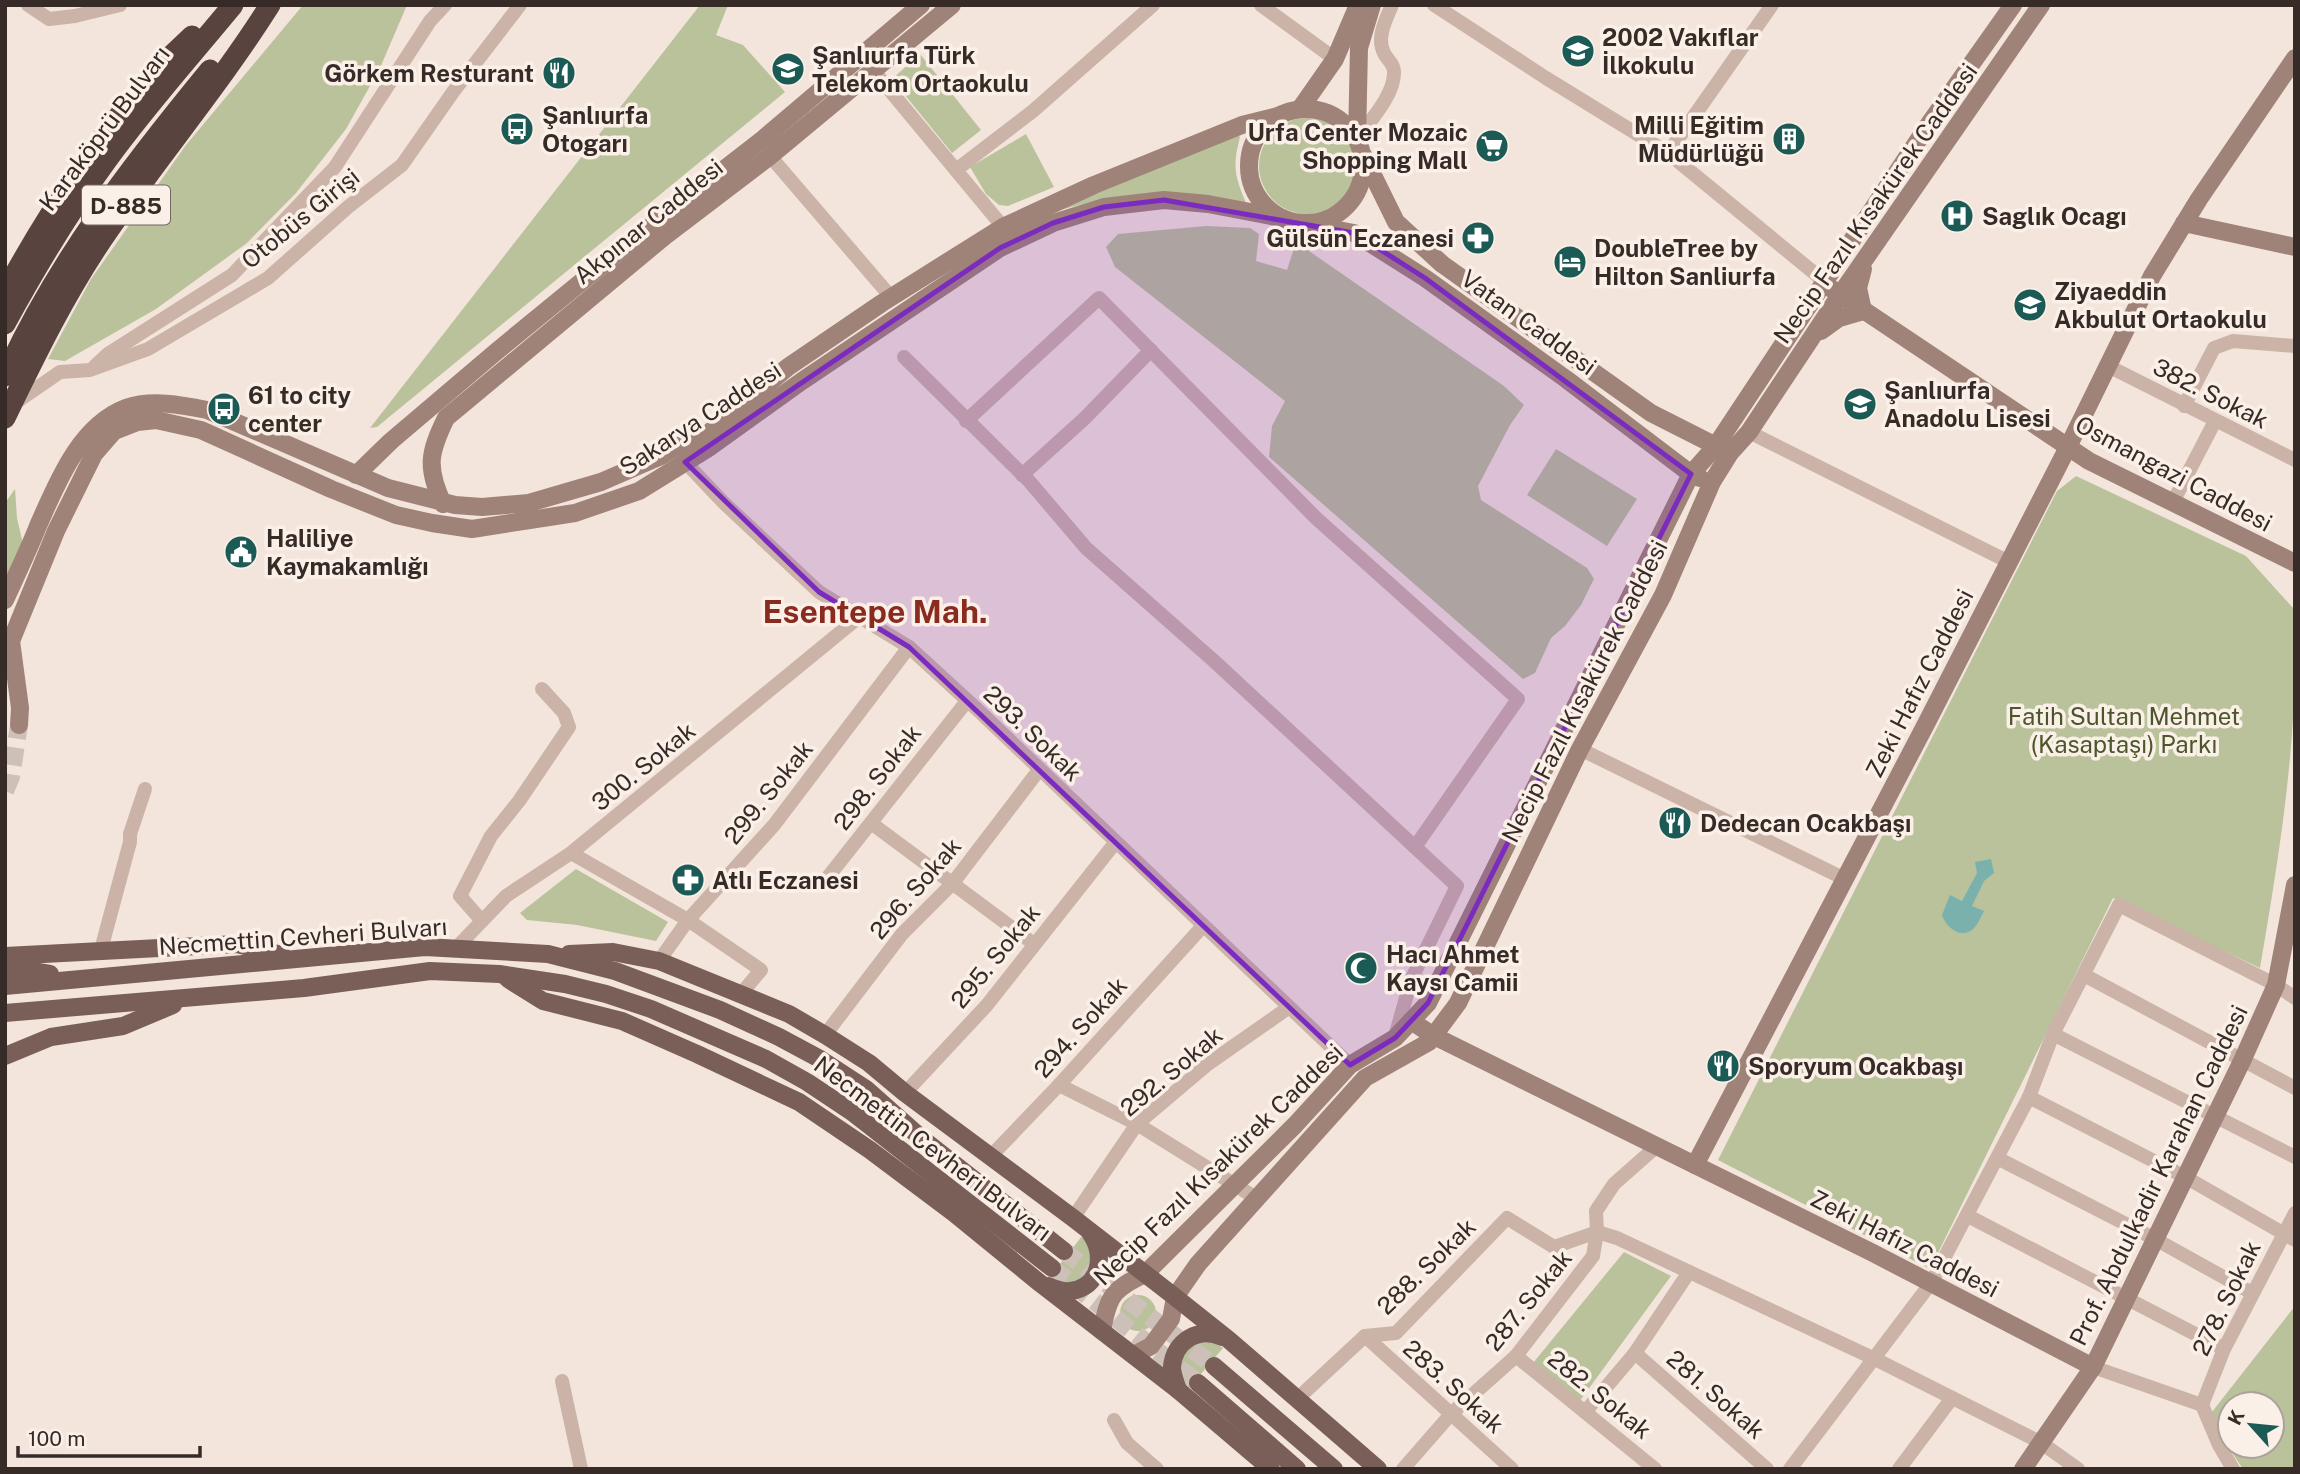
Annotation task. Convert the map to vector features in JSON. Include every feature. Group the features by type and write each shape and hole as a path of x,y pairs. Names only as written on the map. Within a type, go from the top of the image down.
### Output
{"highway":[{"name":"D-885","path":"5,292 13,263 147,80 223,5"},
{"name":"Karaköprü Bulvarı","path":"5,324 36,268 107,160 233,5"},
{"name":"Karaköprü Bulvarı","path":"5,376 86,232 159,133 263,5"},
{"name":"D-885","path":"8,412 50,327 107,233 243,48 270,5"}],"main road":[{"name":"Akpınar Caddesi","path":"356,475 391,441 507,343 624,247 763,139 921,5"},
{"name":"Akpınar Caddesi","path":"443,504 432,480 431,460 446,418 665,236 770,156 952,5"},
{"path":"1300,109 1335,59 1357,5"},
{"path":"1360,147 1347,125 1333,115 1317,109 1300,109 1278,116 1264,127 1254,142 1249,160 1250,177 1256,194 1267,208 1282,218 1306,224 1330,218 1351,203 1364,172 1360,147 1359,48 1372,5"},
{"name":"Necip Fazıl Kısakürek Caddesi","path":"1134,1356 1151,1346 1171,1319 1175,1297 1198,1264 1366,1077 1429,1042 1458,1003 1580,749 1662,595 1712,482 1723,450 1824,281 2013,5"},
{"name":"Necip Fazıl Kısakürek Caddesi","path":"1102,1331 1107,1304 1123,1283 1144,1274 1295,1125 1350,1065 1395,1038 1428,1003 1691,474 1749,432 1840,295 2041,5"},
{"name":"Zeki Hafız Caddesi","path":"1695,1165 2009,562 2152,276 2184,223 2295,58"},
{"name":"Sakarya Caddesi","path":"8,645 56,531 94,454 114,431 137,422 156,420 201,430 331,489 396,515 472,529 575,513 639,491 789,367 891,297 1094,185 1242,125 1278,116"},
{"name":"Vatan Caddesi","path":"1360,147 1396,222 1442,264 1651,414 1723,450"},
{"name":"Sakarya Caddesi","path":"5,600 48,502 71,458 91,433 108,418 126,408 160,404 207,410 388,488 443,504 482,507 529,503 601,482 661,456 680,455 802,381 1000,248 1008,234 1104,207 1164,200 1208,204 1282,218"},
{"path":"2184,223 2295,247"},
{"name":"Vatan Caddesi","path":"1306,224 1353,233 1426,278 1691,474 1712,482"},
{"path":"1800,355 1822,330 1839,318 1863,311 1858,288 1865,260"},
{"name":"Osmangazi Caddesi","path":"1824,281 1863,311 2089,461 2295,563"},
{"path":"8,645 20,708 19,725"},
{"name":"Prof. Abdulkadir Karahan Caddesi","path":"2023,1469 2093,1367 2242,1061 2276,985 2295,885"},
{"path":"5,956 237,944 296,958"},
{"name":"Necmettin Cevheri Bulvarı","path":"5,986 425,947 548,954 615,971 720,1010 820,1059 866,1089 920,1137 1064,1251"},
{"path":"548,954 613,952 659,961 789,1014 825,1035 869,1063 1175,1297 1229,1340 1378,1469"},
{"path":"5,973 32,971 81,979"},
{"name":"Necmettin Cevheri Bulvarı","path":"5,1013 304,988 430,971 499,974 565,984 651,1009 766,1059 807,1082 852,1112 1052,1268"},
{"path":"499,974 543,1001 622,1021 799,1102 954,1213 1178,1390 1271,1469"},
{"path":"5,1056 51,1037 123,1026 189,998"},
{"name":"Zeki Hafız Caddesi","path":"1411,1021 1433,1036 1931,1283 2093,1367"},
{"path":"1041,1284 1063,1291 1073,1291 1086,1284 1098,1270 1101,1258 1097,1243 1080,1224"},
{"path":"1178,1390 1172,1367 1175,1352 1183,1342 1194,1334 1202,1333 1215,1334 1229,1340"},
{"path":"1214,1366 1334,1469"},
{"path":"1198,1383 1297,1469"}],"street":[{"path":"29,5 49,19 120,5"},
{"path":"90,370 108,354 232,275 335,167 430,21 445,5"},
{"name":"Otobüs Girişi","path":"8,412 60,372 90,370 148,349 268,278 348,207 402,165 453,92 520,5"},
{"path":"956,170 1032,111 1153,5"},
{"path":"1261,5 1335,59"},
{"path":"1360,147 1387,97 1395,74 1393,64 1382,51 1381,36 1392,5"},
{"path":"1434,5 1668,153 1824,281"},
{"path":"1668,153 1772,5"},
{"path":"873,70 1008,234"},
{"path":"770,156 891,297"},
{"path":"966,421 1099,298 1317,518 1518,699 1415,847"},
{"path":"2184,405 2214,348 2233,341 2295,346"},
{"path":"1022,475 1085,418 1151,350"},
{"path":"904,357 1022,475 1086,548 1214,661 1457,886 1411,980 1395,1038"},
{"name":"382. Sokak","path":"2108,366 2295,460"},
{"path":"2173,502 2215,421"},
{"path":"1749,432 2009,562"},
{"name":"293. Sokak","path":"680,455 723,502 820,592 909,647 1350,1065"},
{"name":"300. Sokak","path":"456,948 506,896 571,853 859,617"},
{"name":"299. Sokak","path":"659,961 688,920 774,825 909,647"},
{"path":"482,921 460,896 491,836 519,801 569,727 564,713 542,689"},
{"name":"298. Sokak","path":"824,882 967,701"},
{"path":"1580,749 1845,878"},
{"name":"296. Sokak","path":"825,1035 902,934 952,884 1039,770"},
{"path":"105,950 102,946 130,834 145,789"},
{"path":"871,822 1034,944"},
{"name":"295. Sokak","path":"905,1093 987,1005 1115,843"},
{"path":"571,853 688,920 761,970 741,994"},
{"path":"1790,1469 1931,1283 2029,1097 2053,1034 2119,905 2276,985 2295,998"},
{"name":"294. Sokak","path":"990,1157 1059,1086 1203,926"},
{"path":"2084,975 2295,1088"},
{"name":"292. Sokak","path":"1080,1224 1138,1124 1208,1064 1288,1008"},
{"path":"2053,1034 2295,1157"},
{"path":"1059,1086 1138,1124 1256,1198"},
{"path":"2029,1097 2187,1178 2289,1237"},
{"name":"287. Sokak","path":"1403,1469 1451,1414 1516,1356 1593,1256 1597,1232 1596,1212 1614,1184 1657,1146"},
{"path":"1997,1158 2155,1239 2252,1293"},
{"name":"278. Sokak","path":"2202,1405 2224,1349 2252,1293 2289,1237 2295,1213"},
{"path":"1968,1216 2224,1349"},
{"name":"288. Sokak","path":"1296,1400 1365,1336 1396,1334 1507,1219 1554,1247 1597,1232"},
{"path":"1597,1232 1617,1238 1875,1359 2040,1442 2078,1469"},
{"path":"1585,1412 1634,1353 1689,1272"},
{"name":"283. Sokak","path":"1365,1336 1512,1469"},
{"name":"281. Sokak","path":"1634,1353 1763,1467"},
{"name":"282. Sokak","path":"1516,1356 1655,1469"},
{"path":"2093,1367 2202,1405 2218,1445 2233,1469"},
{"path":"562,1381 581,1469"},
{"path":"1899,1469 1952,1398"},
{"path":"1114,1420 1128,1443 1157,1469"}],"highlighted area":[{"path":"1164,200 1354,233 1425,278 1691,474 1428,1003 1395,1038 1350,1065 909,647 819,592 685,462 1000,248 1053,223 1104,207"}],"green space":[{"path":"303,5 407,5 380,68 346,129 296,193 247,243 156,309 65,361 48,359 91,279 186,145"},
{"path":"700,5 728,5 716,35 743,45 785,92 377,427 370,428"},
{"path":"920,54 981,130 952,153 892,79"},
{"path":"1307,118 1325,122 1341,132 1351,148 1355,166 1351,184 1341,200 1325,210 1307,214 1289,210 1273,200 1263,184 1259,166 1263,148 1273,132 1289,122"},
{"path":"1026,134 1054,187 1008,206 999,205 986,194 970,167"},
{"path":"1238,135 1240,137 1236,172 1247,205 1092,202 1060,210 1053,209"},
{"path":"1206,226 1250,228 1259,234 1256,261 1287,270 1296,242 1504,386 1524,405 1510,425 1478,486 1481,500 1587,568 1594,579 1581,605 1565,626 1551,638 1535,673 1523,679 1269,457 1272,426 1285,401 1115,267 1106,247 1118,234"},
{"path":"1556,449 1637,499 1607,546 1527,495"},
{"name":"Fatih Sultan Mehmet (Kasaptaşı) Parkı","path":"2076,476 2246,556 2294,609 2294,700 2287,790 2260,968 2113,898 1930,1269 1718,1160 2057,491"},
{"path":"15,489 17,518 23,544 5,584 5,503"},
{"path":"576,869 668,922 656,941 577,925 527,920 520,913"},
{"path":"1082,1236 1090,1248 1091,1267 1080,1281 1068,1285 1050,1277"},
{"path":"1624,1252 1671,1276 1579,1402 1533,1363"},
{"path":"1138,1295 1151,1300 1156,1313 1151,1326 1138,1331 1125,1326 1120,1313 1125,1300"},
{"path":"2295,1306 2295,1469 2243,1469 2237,1460 2286,1460 2286,1390 2229,1390"},
{"path":"1202,1341 1214,1342 1223,1348 1189,1388 1182,1373 1182,1360 1188,1350"},
{"path":"2216,1407 2216,1429 2208,1417"}],"water":[{"path":"1991,859 1994,873 1984,881 1972,906 1984,911 1970,931 1960,933 1947,924 1942,915 1950,895 1962,901 1977,873 1975,862"}],"tunnel":[{"path":"5,791 11,777 19,725"},
{"path":"1064,1251 1214,1366"},
{"path":"1052,1268 1198,1383"}],"place":[{"name":"2002 Vakıflar İlkokulu","path":"1578,51"},
{"name":"Şanlıurfa Türk Telekom Ortaokulu","path":"788,69"},
{"name":"Görkem Resturant","path":"559,73"},
{"name":"Şanlıurfa Otogarı","path":"517,129"},
{"name":"Milli Eğitim Müdürlüğü","path":"1789,139"},
{"name":"Urfa Center Mozaic Shopping Mall","path":"1492,146"},
{"name":"Saglık Ocagı","path":"1957,216"},
{"name":"Gülsün Eczanesi","path":"1478,238"},
{"name":"DoubleTree by Hilton Sanliurfa","path":"1570,262"},
{"name":"Ziyaeddin Akbulut Ortaokulu","path":"2030,305"},
{"name":"Şanlıurfa Anadolu Lisesi","path":"1860,404"},
{"name":"61 to city center","path":"224,409"},
{"name":"Haliliye Kaymakamlığı","path":"241,552"},
{"name":"Dedecan Ocakbaşı","path":"1675,823"},
{"name":"Atlı Eczanesi","path":"688,880"},
{"name":"Hacı Ahmet Kaysı Camii","path":"1361,968"},
{"name":"Sporyum Ocakbaşı","path":"1723,1066"}],"district":[{"name":"Esentepe Mah.","path":"875,611"}]}
